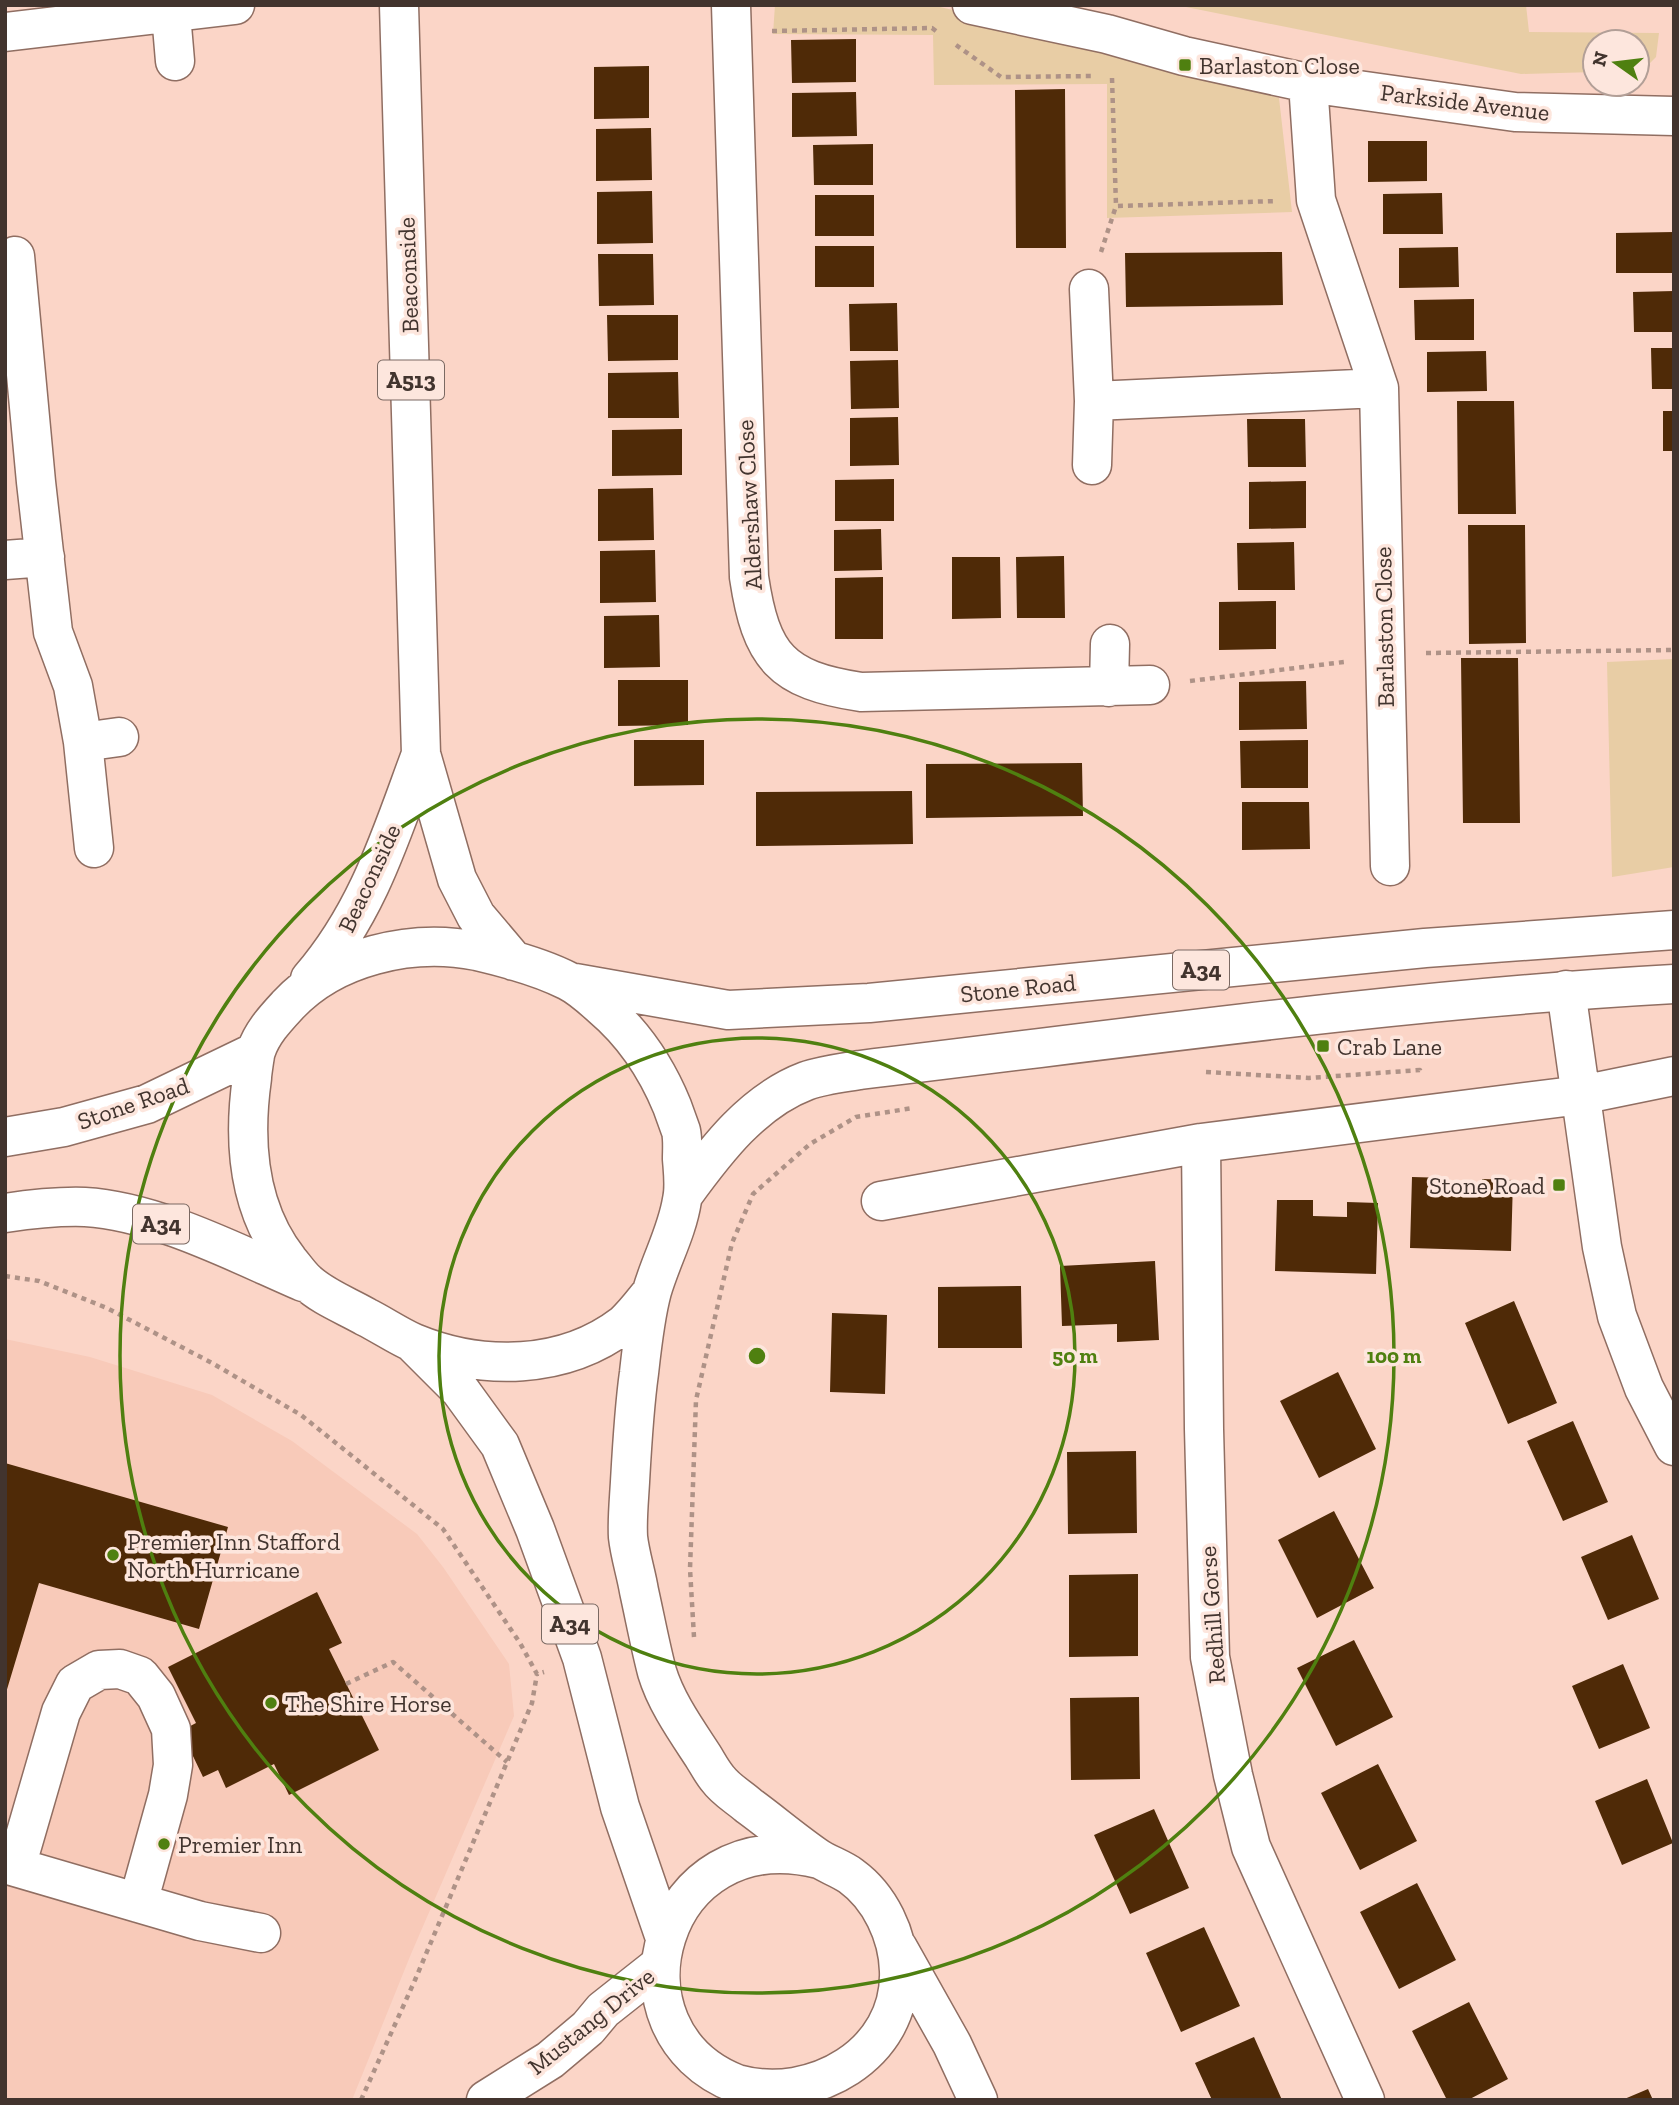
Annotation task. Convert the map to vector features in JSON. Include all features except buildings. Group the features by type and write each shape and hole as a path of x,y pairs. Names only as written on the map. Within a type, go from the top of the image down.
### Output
{"main road":[{"path":"5,32 235,5"},
{"name":"Beaconside","path":"400,5 421,754 457,879 476,916 514,961"},
{"name":"Parkside Avenue","path":"972,5 1107,20 1184,56 1308,83 1514,112 1674,116"},
{"path":"171,14 175,61"},
{"name":"Aldershaw Close","path":"732,18 749,578 754,611 767,645 789,670 825,687 861,692 1150,685"},
{"name":"Barlaston Close","path":"1308,83 1316,200 1379,388 1390,866"},
{"path":"15,256 53,632 72,686 101,739 94,848"},
{"path":"1089,289 1094,401 1092,465"},
{"path":"1094,401 1379,388"},
{"path":"5,560 45,557"},
{"path":"1109,687 1110,644"},
{"name":"Beaconside","path":"300,992 334,952 356,916 381,862 421,754"},
{"name":"Stone Road","path":"573,982 728,1010 869,1003 1425,948 1674,930"},
{"path":"651,1293 629,1320 596,1342 560,1355 521,1362 474,1361 412,1343 308,1284 276,1245 249,1168 248,1103 255,1052 270,1024 300,992 325,975 361,959 419,946 470,950 514,961 573,982 614,1016 642,1048 662,1081 681,1130 684,1195 671,1243 651,1293 638,1376 631,1449 628,1534 651,1650 661,1685 720,1783 819,1859 854,1878 882,1909 897,1946 952,2044 978,2100"},
{"name":"A34","path":"684,1195 710,1159 738,1128 774,1097 807,1081 860,1070 1392,1007 1566,990 1674,984"},
{"path":"1566,990 1602,1247 1617,1316 1644,1388 1674,1446"},
{"name":"Stone Road","path":"5,1137 64,1127 147,1104 255,1052"},
{"path":"881,1201 1201,1143 1581,1095 1674,1076"},
{"name":"Redhill Gorse","path":"1201,1143 1210,1657 1233,1775 1251,1847 1365,2100"},
{"name":"A34","path":"5,1213 40,1207 87,1207 138,1216 204,1240 308,1284"},
{"name":"A34","path":"412,1343 460,1390 500,1445 535,1529 582,1658 620,1807 663,1951"},
{"path":"138,1903 168,1795 173,1765 171,1729 156,1696 140,1676 120,1669 99,1670 75,1684 61,1712 11,1866 138,1903 200,1921 261,1933"},
{"path":"780,2094 740,2085 720,2076 702,2064 687,2048 674,2029 666,2009 663,1951 674,1916 688,1896 705,1879 726,1865 772,1852 796,1853 819,1859"},
{"path":"722,2100 812,2088 840,2076 864,2058 883,2034 895,2006 900,1976 897,1946"},
{"name":"Mustang Drive","path":"486,2100 550,2060 588,2028 663,1951"}],"path":[{"path":"732,18 932,28 942,35"},
{"path":"951,42 1001,77 1098,76"},
{"path":"1112,76 1116,206 1316,200"},
{"path":"1150,685 1411,654 1674,650"},
{"path":"5,1276 39,1281 107,1308 212,1363 301,1415 443,1530 520,1643 537,1674 532,1703 415,1980 361,2100"},
{"path":"346,1684 393,1662 507,1762"},
{"path":"537,1674 553,1669"}],"shaded area":[{"path":"775,5 931,5 1102,44 1279,98 1292,212 1107,218 1107,84 934,85 933,35 773,34"},
{"path":"1176,5 1526,5 1529,32 1581,32 1581,72 1521,74"},
{"path":"1651,33 1659,33 1656,57 1651,62"},
{"path":"1674,659 1674,867 1612,877 1607,662"},
{"path":"5,1339 90,1357 212,1395 292,1441 417,1534 443,1567 509,1664 514,1716 411,1954 352,2100 5,2100"}],"place":[{"name":"Barlaston Close","path":"1185,65"},
{"name":"Crab Lane","path":"1323,1046"},
{"name":"Stone Road","path":"1559,1185"},
{"name":"Premier Inn Stafford North Hurricane","path":"113,1555"},
{"name":"The Shire Horse","path":"271,1703"},
{"name":"Premier Inn","path":"164,1844"}]}
